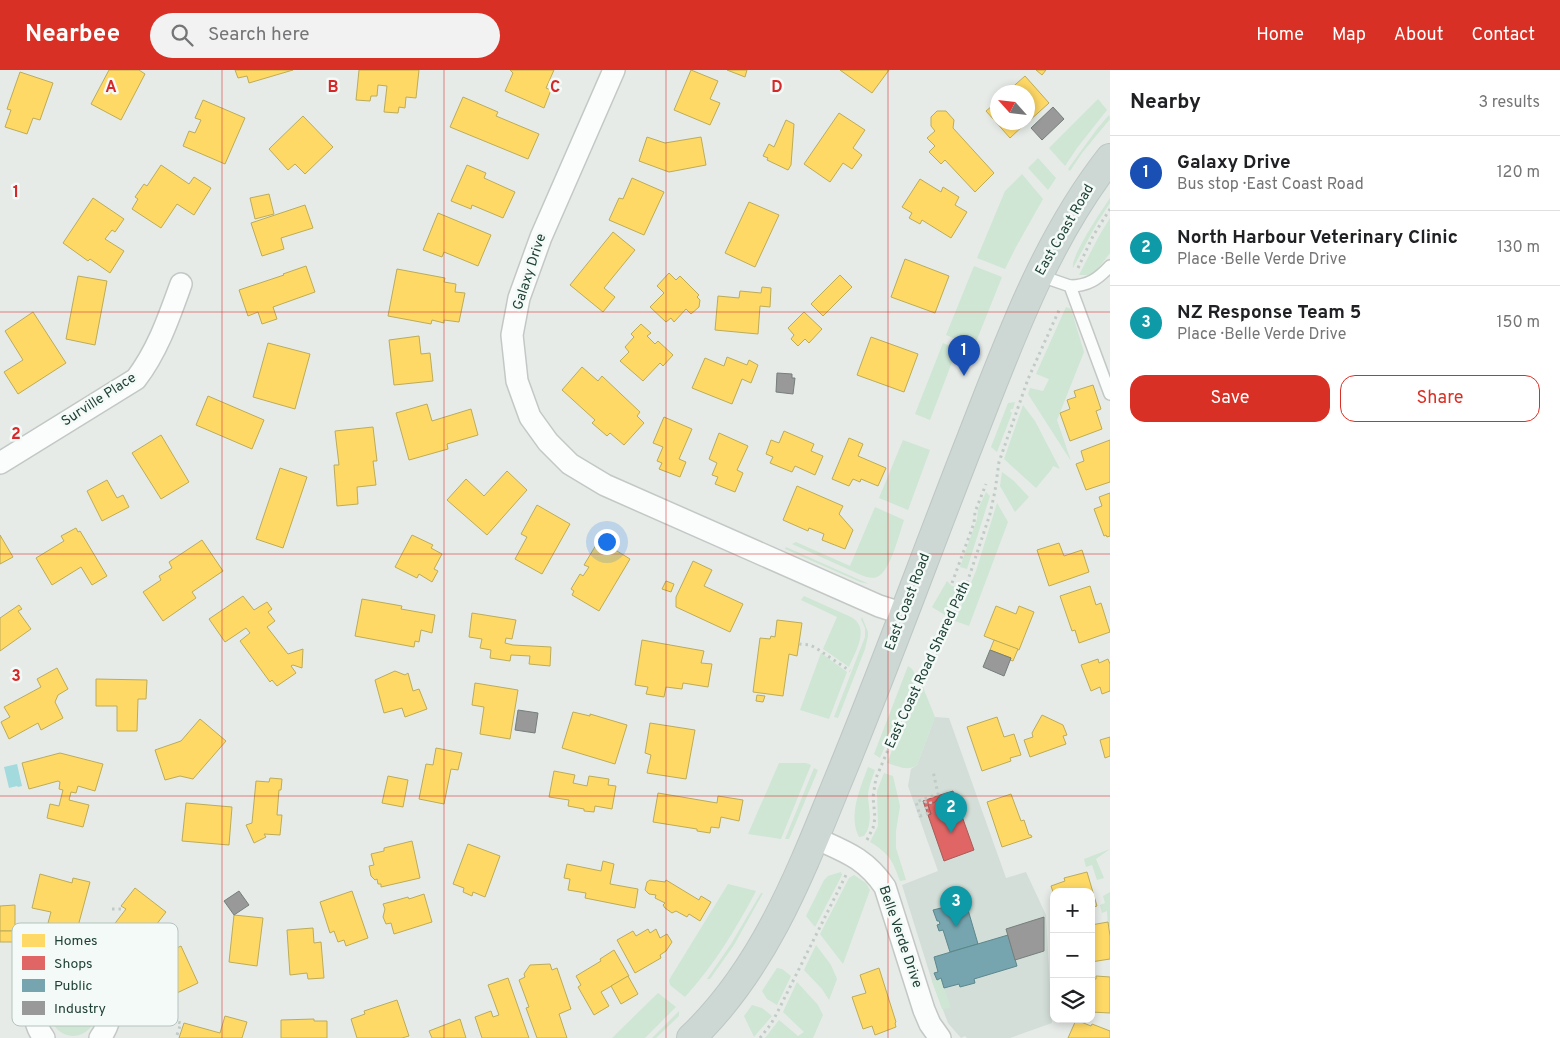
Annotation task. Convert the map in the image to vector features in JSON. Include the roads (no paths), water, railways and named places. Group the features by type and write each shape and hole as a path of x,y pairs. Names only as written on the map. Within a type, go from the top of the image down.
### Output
{"main road":[{"name":"East Coast Road","path":"691,1038 728,997 761,949 782,910 815,838 857,734 1001,361 1038,275 1082,196 1110,158"}],"street":[{"name":"Galaxy Drive","path":"614,70 540,237 519,298 512,335 517,381 530,417 548,442 570,464 605,485 879,606 904,614"},
{"name":"Surville Place","path":"0,463 136,379 147,365 159,342 181,284"},
{"name":"Belle Verde Drive","path":"815,838 861,861 876,874 885,888 924,1010 930,1024 940,1038"},
{"path":"37,1026 44,1038"},
{"path":"100,1038 107,1026"}],"lane":[{"path":"1038,275 1070,286 1078,286 1093,282 1110,266"},
{"path":"1070,286 1110,394"}],"water":[{"path":"17,764 22,786 9,788 4,767"}],"place":[{"name":"Galaxy Drive","path":"964,376"},
{"name":"North Harbour Veterinary Clinic","path":"951,833"},
{"name":"NZ Response Team 5","path":"956,927"}]}
